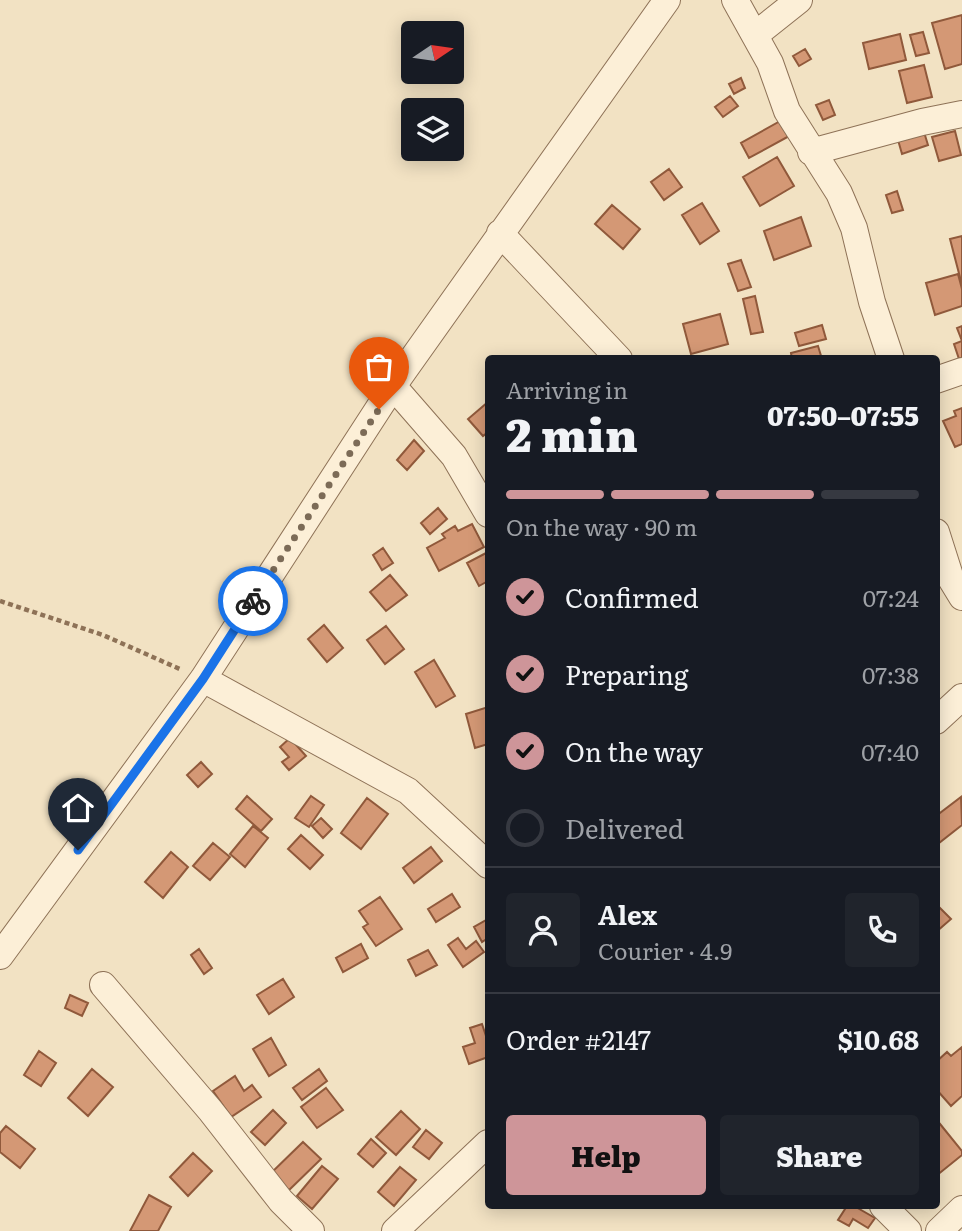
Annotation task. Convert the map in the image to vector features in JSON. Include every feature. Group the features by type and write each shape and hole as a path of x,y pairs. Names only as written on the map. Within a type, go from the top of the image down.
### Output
{"street":[{"path":"0,956 203,679 393,386 667,0"},
{"path":"736,0 770,63 787,111 839,193 854,228 872,302 890,355"},
{"path":"755,35 799,0"},
{"path":"811,152 922,121 962,114"},
{"path":"500,233 615,355"},
{"path":"940,379 962,371"},
{"path":"393,386 454,456 485,509"},
{"path":"940,545 951,579 962,597"},
{"path":"203,679 408,791 485,861"},
{"path":"940,717 962,697"},
{"path":"103,985 282,1201 311,1231"},
{"path":"395,1231 485,1146"},
{"path":"886,1209 908,1231"},
{"path":"939,1231 962,1209"}],"path":[{"path":"0,601 103,635 203,679"}],"building":[{"path":"962,15 962,64 945,69 932,23"},
{"path":"923,32 929,53 916,56 910,35"},
{"path":"900,34 906,60 869,69 863,43"},
{"path":"805,49 811,59 799,66 793,56"},
{"path":"924,65 932,97 907,103 899,71"},
{"path":"741,78 745,88 734,94 729,84"},
{"path":"730,96 738,106 723,117 715,107"},
{"path":"829,100 835,115 823,120 816,105"},
{"path":"782,120 791,135 749,158 741,143"},
{"path":"955,131 961,155 939,161 932,137"},
{"path":"924,132 928,145 902,154 898,140"},
{"path":"777,157 794,186 760,206 743,177"},
{"path":"669,169 682,187 664,200 651,182"},
{"path":"897,191 903,210 892,213 886,195"},
{"path":"702,203 719,231 700,244 682,215"},
{"path":"612,205 640,229 623,249 595,224"},
{"path":"801,217 811,246 774,260 764,231"},
{"path":"962,236 962,285 950,239"},
{"path":"741,260 751,287 738,291 728,264"},
{"path":"958,274 962,289 962,306 935,315 926,283"},
{"path":"755,296 763,332 751,334 743,299"},
{"path":"720,314 728,344 691,354 683,324"},
{"path":"822,325 826,339 799,346 795,333"},
{"path":"962,326 962,341 957,328"},
{"path":"962,341 962,358 959,359 954,344"},
{"path":"818,346 821,355 791,355"},
{"path":"485,405 485,434 483,436 468,419"},
{"path":"962,408 962,444 955,447 943,421 956,416 954,411"},
{"path":"414,440 424,451 407,470 397,460"},
{"path":"438,508 447,519 430,534 421,523"},
{"path":"472,524 484,547 439,571 427,548 445,538 442,534 455,526 458,531"},
{"path":"383,548 393,563 382,570 373,555"},
{"path":"485,554 485,583 479,586 467,563"},
{"path":"390,575 407,595 386,611 370,592"},
{"path":"324,625 343,648 327,662 308,639"},
{"path":"386,626 404,649 385,664 367,640"},
{"path":"434,660 455,696 436,707 415,672"},
{"path":"485,708 485,745 475,748 466,714"},
{"path":"290,738 306,756 289,770 282,762 289,757 280,747"},
{"path":"201,762 212,774 198,787 187,775"},
{"path":"247,796 272,819 261,831 236,809"},
{"path":"311,796 324,805 309,827 295,818"},
{"path":"961,797 962,825 940,842 940,813"},
{"path":"367,798 388,814 361,849 341,833"},
{"path":"321,818 332,829 323,838 312,826"},
{"path":"253,826 268,838 245,867 230,854"},
{"path":"301,835 323,855 310,869 288,849"},
{"path":"213,843 230,857 210,880 193,866"},
{"path":"431,847 442,861 414,883 403,868"},
{"path":"171,852 188,867 163,898 145,882"},
{"path":"452,894 460,907 436,922 428,909"},
{"path":"380,897 402,929 376,946 363,927 368,924 359,911"},
{"path":"940,908 951,919 940,929"},
{"path":"485,921 485,940 482,942 474,927"},
{"path":"458,938 466,949 476,941 484,952 463,967 448,945"},
{"path":"361,944 368,958 343,972 336,958"},
{"path":"199,949 212,968 204,974 191,955"},
{"path":"428,950 437,965 416,976 408,960"},
{"path":"283,979 294,997 269,1014 257,995"},
{"path":"70,995 88,1003 82,1016 65,1008"},
{"path":"482,1024 485,1033 485,1058 469,1064 463,1047 475,1043 470,1028"},
{"path":"271,1038 286,1065 269,1076 253,1049"},
{"path":"962,1047 962,1096 951,1106 940,1094 940,1058 947,1052 951,1056"},
{"path":"39,1051 56,1063 41,1086 24,1075"},
{"path":"92,1069 113,1087 88,1116 68,1098"},
{"path":"319,1069 327,1081 302,1100 293,1088"},
{"path":"235,1076 244,1091 252,1085 261,1097 231,1117 213,1091"},
{"path":"326,1088 343,1110 317,1128 301,1107"},
{"path":"273,1110 286,1123 265,1145 251,1132"},
{"path":"401,1111 420,1129 396,1155 376,1137"},
{"path":"940,1124 962,1151 962,1155 940,1173"},
{"path":"6,1126 35,1149 20,1168 0,1152 0,1133"},
{"path":"426,1130 442,1143 429,1159 413,1147"},
{"path":"371,1139 386,1153 373,1167 358,1154"},
{"path":"303,1142 321,1159 286,1193 269,1175"},
{"path":"193,1153 212,1171 188,1196 170,1177"},
{"path":"322,1166 338,1179 312,1209 297,1196"},
{"path":"400,1167 416,1180 394,1206 378,1192"},
{"path":"149,1195 171,1207 158,1231 130,1231"},
{"path":"845,1209 859,1209 875,1218 868,1228 853,1219 849,1226 838,1220"}],"way so far":[{"path":"253,601 379,409"}],"route":[{"path":"78,850 203,679 253,601"}]}
